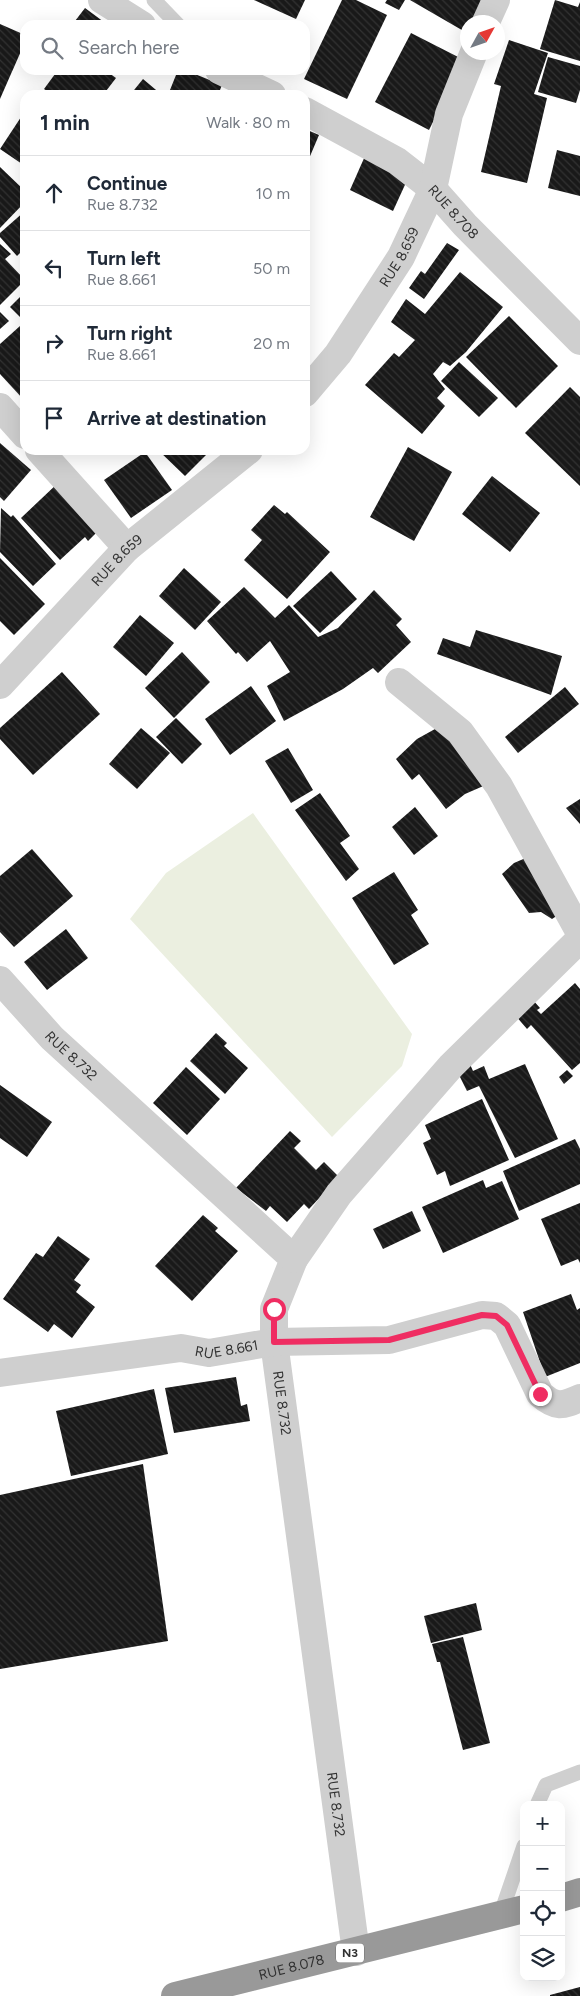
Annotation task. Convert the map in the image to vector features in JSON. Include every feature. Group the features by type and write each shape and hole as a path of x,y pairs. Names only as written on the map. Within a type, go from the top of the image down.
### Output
{"highway":[{"path":"565,1897 580,1892"},
{"name":"RUE 8.078","path":"175,1996 512,1912"}],"street":[{"path":"102,0 134,20"},
{"path":"489,15 496,0"},
{"name":"RUE 8.659","path":"310,387 338,354 401,257 433,189 449,114 471,60"},
{"path":"230,75 261,90"},
{"name":"RUE 8.708","path":"310,114 397,161 433,189 465,226 580,341"},
{"path":"0,407 20,429"},
{"path":"43,455 127,548"},
{"name":"RUE 8.659","path":"0,685 127,548 243,455"},
{"path":"400,682 460,732 488,770 499,786 580,933"},
{"path":"294,1259 339,1194 451,1066 580,938"},
{"name":"RUE 8.732","path":"0,980 52,1038 294,1259 274,1309 274,1342 356,1952"},
{"name":"RUE 8.661","path":"0,1373 180,1348 209,1353 274,1342 389,1340 482,1315 496,1316 507,1325 540,1394 549,1402 563,1406 580,1398"}],"lane":[{"path":"154,0 173,20"},
{"path":"540,1801 546,1785 580,1772"},
{"path":"512,1912 520,1868"}],"shaded area":[{"path":"253,813 412,1034 402,1066 332,1137 130,919 166,873"}],"building":[{"path":"254,0 305,0 296,19"},
{"path":"342,0 356,0 387,15 347,99 304,79 306,75 310,75 310,67"},
{"path":"387,0 405,0 399,10 385,3"},
{"path":"410,0 485,0 477,15 460,15 460,29"},
{"path":"555,0 578,7 580,2 580,61 540,49"},
{"path":"85,8 101,20 76,20"},
{"path":"0,24 20,33 20,53 0,99"},
{"path":"411,33 460,58 460,60 464,60 429,130 375,102"},
{"path":"509,40 548,53 534,94 547,98 527,183 481,172 501,86 494,84 502,60 505,60 505,52"},
{"path":"548,57 580,66 580,90 576,103 538,92"},
{"path":"54,75 112,75 116,78 107,90 44,89"},
{"path":"176,75 197,75 222,85 220,90 170,90"},
{"path":"143,79 156,90 134,90"},
{"path":"20,119 20,163 0,149"},
{"path":"310,131 319,135 310,156"},
{"path":"557,150 580,156 580,196 548,188"},
{"path":"365,156 409,176 393,211 350,190"},
{"path":"0,167 20,186 20,207 0,228"},
{"path":"20,215 20,253 17,256 0,237 0,233"},
{"path":"447,243 459,250 424,299 409,288 421,271 425,274"},
{"path":"0,244 11,254 5,259 20,275 20,285 0,305"},
{"path":"460,272 503,307 466,352 450,366 443,362 433,374 445,389 437,398 445,406 422,434 365,385 394,353 399,357 415,340 391,322 406,299 425,314"},
{"path":"20,297 20,317 10,307"},
{"path":"0,312 9,321 0,329"},
{"path":"509,316 558,366 516,408 466,357"},
{"path":"20,326 20,396 0,374 0,344"},
{"path":"459,362 498,398 479,417 441,381"},
{"path":"570,387 580,397 580,486 525,433"},
{"path":"0,443 31,470 4,501 0,497"},
{"path":"408,447 452,472 414,541 370,517"},
{"path":"141,455 147,455 172,490 131,518 104,480"},
{"path":"163,455 206,455 185,476"},
{"path":"492,476 540,513 510,552 462,514"},
{"path":"59,482 101,528 88,541 85,537 60,560 21,518"},
{"path":"274,505 285,514 287,512 330,552 287,599 244,560 262,540 251,530"},
{"path":"1,508 11,517 13,515 56,564 33,586 0,552"},
{"path":"0,558 45,604 14,635 0,621"},
{"path":"184,568 221,602 195,630 159,596"},
{"path":"331,571 357,599 320,633 293,606"},
{"path":"244,587 275,618 289,605 318,637 338,628 374,590 402,619 396,625 411,642 378,673 373,668 343,689 284,721 267,686 290,672 270,641 247,662 238,652 236,654 207,621"},
{"path":"140,615 174,643 146,676 113,647"},
{"path":"476,630 562,656 551,695 437,654 443,638 470,647"},
{"path":"182,652 210,682 174,718 145,688"},
{"path":"62,672 100,714 33,775 0,739 0,728"},
{"path":"251,686 276,721 230,755 205,719"},
{"path":"565,687 579,704 518,753 505,737"},
{"path":"176,718 202,744 182,764 156,737"},
{"path":"444,724 488,784 465,794 446,809 419,774 412,780 396,759 417,739"},
{"path":"141,728 170,753 137,789 109,764"},
{"path":"288,748 313,790 291,803 265,761"},
{"path":"320,793 350,836 340,843 359,869 346,881 295,810"},
{"path":"580,799 580,824 566,808"},
{"path":"415,807 438,836 414,855 392,827"},
{"path":"32,849 73,896 14,947 0,932 0,876"},
{"path":"528,857 564,911 552,919 541,912 529,913 502,874 514,863"},
{"path":"394,872 418,910 411,915 429,944 394,965 352,898"},
{"path":"66,929 88,958 47,990 24,962"},
{"path":"575,983 580,989 580,1063 572,1070 531,1025 527,1029 515,1015 532,999 540,1008 537,1010 541,1014"},
{"path":"216,1033 227,1043 224,1046 248,1068 225,1094 190,1061"},
{"path":"469,1062 473,1071 484,1066 489,1079 525,1064 558,1139 515,1158 479,1086 467,1091 458,1073"},
{"path":"186,1067 220,1099 187,1135 153,1103"},
{"path":"567,1070 573,1076 564,1084 559,1077"},
{"path":"0,1085 52,1122 27,1157 0,1138"},
{"path":"482,1099 509,1160 450,1186 445,1171 437,1175 423,1143 431,1139 425,1125"},
{"path":"290,1131 301,1141 294,1148 316,1170 324,1162 339,1177 309,1209 304,1204 287,1222 270,1206 266,1211 236,1188"},
{"path":"575,1139 580,1149 580,1184 519,1211 503,1171"},
{"path":"483,1180 486,1188 502,1181 519,1219 443,1253 422,1207"},
{"path":"580,1203 580,1263 578,1259 561,1266 541,1219"},
{"path":"412,1211 421,1231 383,1249 373,1229"},
{"path":"203,1215 218,1228 215,1231 238,1251 192,1301 155,1266"},
{"path":"58,1236 90,1259 74,1280 81,1285 76,1292 95,1307 72,1338 54,1324 48,1332 3,1299 36,1253 43,1257"},
{"path":"571,1294 577,1310 580,1308 580,1363 545,1377 523,1312"},
{"path":"236,1377 241,1406 247,1404 250,1421 174,1433 165,1388"},
{"path":"154,1389 168,1454 71,1476 56,1411"},
{"path":"143,1464 168,1641 0,1669 0,1495"},
{"path":"476,1603 482,1630 431,1643 424,1616"},
{"path":"463,1637 490,1743 463,1750 440,1662 437,1662 432,1644"},
{"path":"580,1987 580,1996 550,1996 550,1995"}],"route":[{"path":"274,1309 274,1342 389,1340 482,1315 496,1316 507,1325 540,1394"}]}
